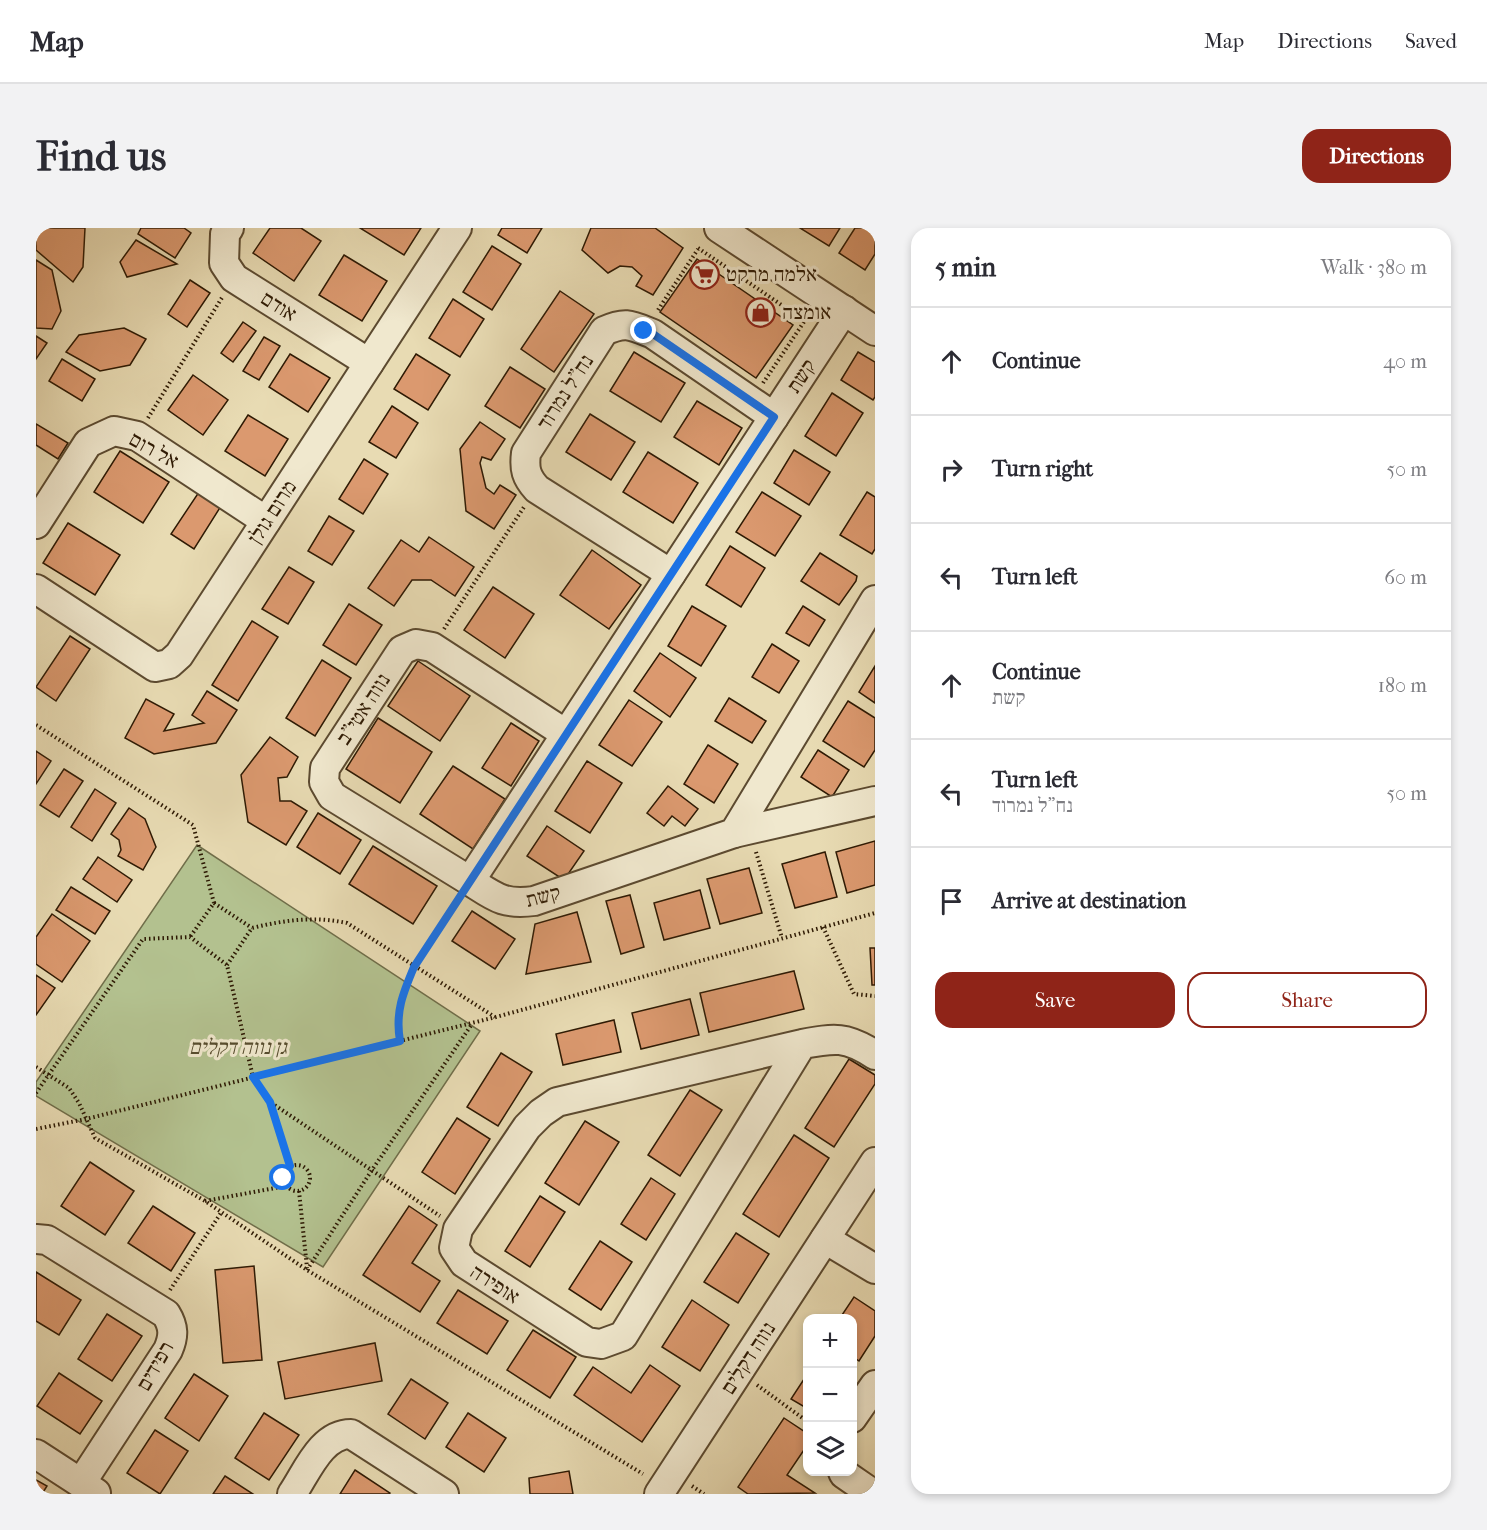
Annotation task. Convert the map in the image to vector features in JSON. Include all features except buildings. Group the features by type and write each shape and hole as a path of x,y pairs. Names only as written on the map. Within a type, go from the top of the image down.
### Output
{"street":[{"path":"229,228 225,234 224,263 234,278"},
{"name":"מרום גולן","path":"36,589 155,667 169,664 179,655 458,228"},
{"path":"712,234 833,303 875,331"},
{"name":"אודם","path":"234,278 369,363"},
{"name":"קשת","path":"833,303 774,417 470,882 499,900 516,903 534,901 741,832 875,801"},
{"name":"נח\"ל נמרוד","path":"537,489 527,478 524,466 525,453 604,331 618,324 632,326 653,334 774,417"},
{"name":"אל רום","path":"36,524 88,443 114,431 137,436 266,521"},
{"path":"537,489 671,574"},
{"path":"741,832 875,600"},
{"name":"נווה אטי\"ב","path":"432,647 416,644 402,650 325,768 324,782 332,796 470,882"},
{"path":"432,647 566,734"},
{"path":"458,1229 527,1127 556,1102 827,1039 842,1039 858,1044 875,1055"},
{"name":"אופירה","path":"458,1229 454,1248 464,1263 587,1342 601,1344 623,1336 802,1044"},
{"name":"נווה דקלים","path":"662,1491 875,1162"},
{"name":"רפידים","path":"36,1239 47,1240 158,1309 166,1314 172,1324 174,1337 168,1350 90,1489"},
{"path":"825,1239 875,1269"},
{"path":"857,1411 875,1385"},
{"path":"292,1494 323,1446 342,1434 351,1434 444,1494"},
{"path":"36,1454 90,1489"},
{"path":"847,1476 873,1494"}],"path":[{"path":"644,331 698,248 712,234"},
{"path":"698,248 805,321"},
{"path":"137,436 234,278"},
{"path":"751,401 805,321 833,303"},
{"path":"432,647 537,489"},
{"path":"36,725 193,825 214,903 252,928"},
{"path":"741,832 782,938"},
{"path":"400,1041 397,1014 403,992 414,967 470,882"},
{"path":"190,937 214,903"},
{"path":"36,1129 86,1119 496,1017 875,913"},
{"path":"227,965 252,928 297,919 330,919 346,923 496,1017"},
{"path":"823,927 854,994 875,996"},
{"path":"36,1093 143,939 190,937 227,965 253,1077 270,1102 290,1166"},
{"path":"307,1269 473,1022"},
{"path":"36,1067 69,1088 79,1103 95,1138 205,1202 307,1269 662,1491"},
{"path":"270,1102 458,1229"},
{"path":"302,1165 310,1175 307,1187 294,1191 286,1186 283,1178 290,1166 302,1165"},
{"path":"205,1202 286,1186"},
{"path":"299,1191 307,1269"},
{"path":"158,1309 220,1213"},
{"path":"739,1372 803,1419"}],"green space":[{"name":"גן נווה דקלים","path":"197,845 480,1031 323,1267 36,1096 36,1082"}],"place":[{"name":"אלמה מרקט","path":"705,274"},
{"name":"אומצה","path":"761,312"}],"route":[{"path":"283,1178 290,1166 270,1102 253,1077 400,1041 397,1014 403,992 414,967 774,417 653,334 644,331"}]}
